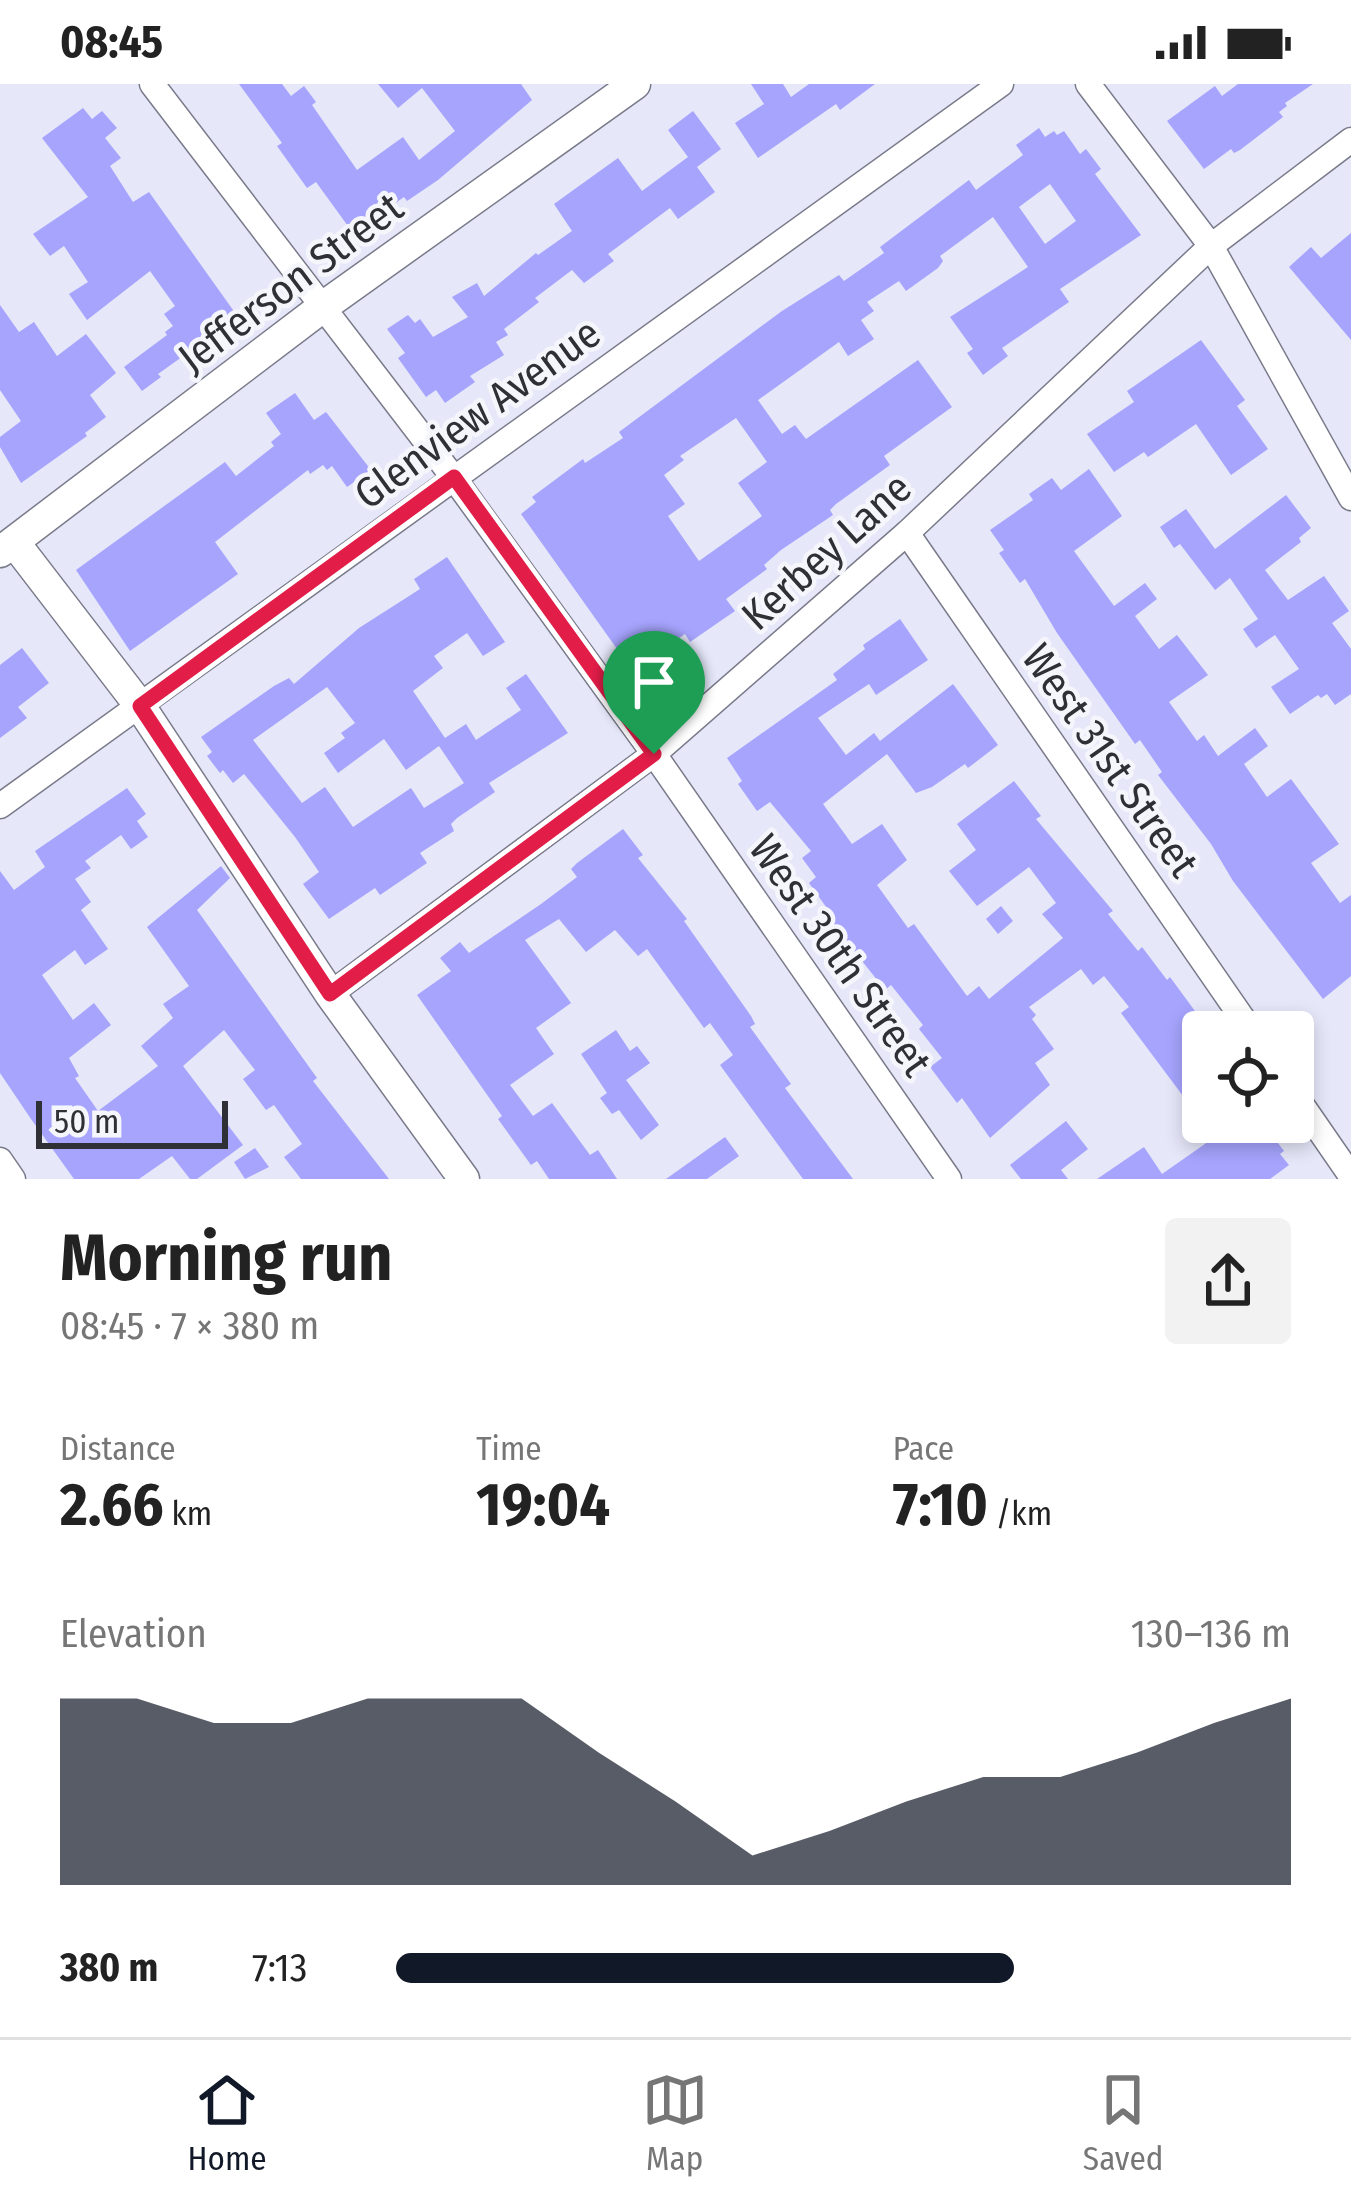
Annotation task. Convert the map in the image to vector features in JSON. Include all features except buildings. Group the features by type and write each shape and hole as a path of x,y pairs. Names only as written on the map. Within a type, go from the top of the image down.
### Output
{"street":[{"name":"West 30th Street","path":"152,84 454,477 654,754 949,1179"},
{"name":"Glenview Avenue","path":"0,806 1001,84"},
{"path":"1088,84 1211,246 1351,499"},
{"name":"Jefferson Street","path":"5,539 613,90"},
{"name":"Kerbey Lane","path":"330,994 654,754 907,533 1211,246 1351,140"},
{"name":"West 31st Street","path":"907,533 1237,1011"},
{"path":"5,539 140,706 330,994 464,1179"},
{"path":"1314,1122 1351,1176"},
{"path":"0,1160 14,1179"}],"route":[{"path":"454,477 654,754 330,994 140,706 454,477"}]}
